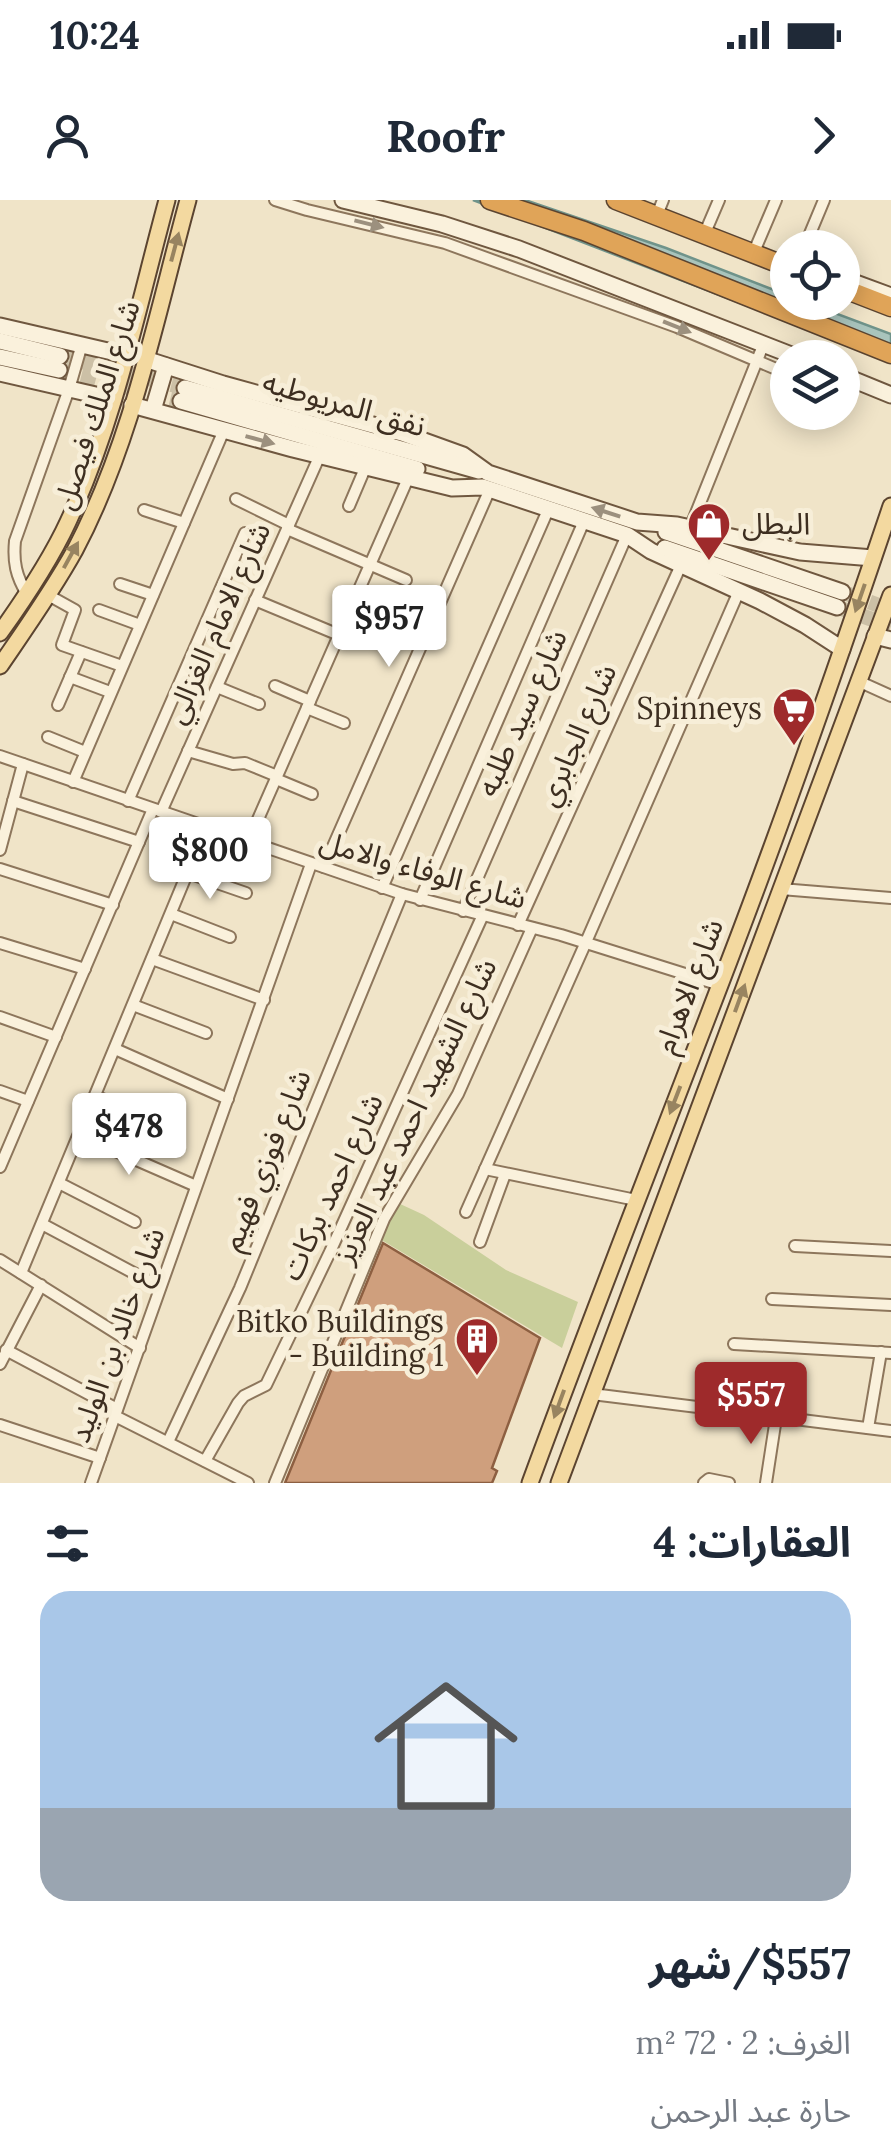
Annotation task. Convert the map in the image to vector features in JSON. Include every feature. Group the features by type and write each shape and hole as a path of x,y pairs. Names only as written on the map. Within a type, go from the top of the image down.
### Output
{"highway":[{"path":"490,200 584,231 891,354"},
{"path":"616,200 770,260"},
{"path":"860,295 891,308"}],"main road":[{"name":"شارع الملك فيصل","path":"0,633 27,594 74,510 113,399 167,200"},
{"name":"شارع الملك فيصل","path":"0,666 74,551 94,510 132,405 188,200"},
{"path":"343,200 442,224 519,249 770,346"},
{"path":"633,200 661,205 707,228 770,251"},
{"path":"860,285 891,296"},
{"path":"0,326 125,355"},
{"path":"0,341 60,363 0,357"},
{"path":"145,360 463,455 487,483 584,522 632,531 690,528 800,552 873,558"},
{"path":"153,410 166,366"},
{"path":"0,373 113,399"},
{"path":"860,382 891,395"},
{"name":"نفق المريوطيه","path":"183,394 487,483"},
{"path":"132,405 456,488 487,483 840,599"},
{"name":"شارع الاهرام","path":"530,1483 720,986 891,506"},
{"path":"632,531 651,551 739,591 842,649"},
{"name":"شارع الاهرام","path":"560,1483 858,682 883,638 891,595"},
{"path":"633,1206 642,1223 657,1224"},
{"path":"613,1261 625,1256 632,1258 640,1269"}],"street":[{"path":"275,200 444,243 677,327 770,367"},
{"path":"707,228 719,200"},
{"path":"756,246 776,200"},
{"path":"812,230 824,200"},
{"path":"690,528 764,343"},
{"path":"27,594 15,571 15,541 70,390 82,344"},
{"path":"73,782 224,430"},
{"name":"شارع الامام الغزالي","path":"0,1167 139,842 188,751 320,455"},
{"path":"350,506 366,466"},
{"path":"248,842 409,476"},
{"path":"324,867 487,483"},
{"path":"236,499 406,580"},
{"path":"144,510 184,523"},
{"path":"382,888 548,510"},
{"path":"420,900 584,522"},
{"name":"شارع سيد طلبه","path":"462,911 632,531"},
{"path":"128,801 245,534"},
{"name":"شارع الجابري","path":"518,925 681,565"},
{"path":"120,584 153,595"},
{"path":"466,1212 739,591"},
{"path":"48,594 75,610 62,645 122,666"},
{"path":"255,600 339,635"},
{"path":"99,610 140,625"},
{"path":"58,705 82,652"},
{"path":"70,677 110,692"},
{"path":"858,682 891,696"},
{"path":"275,686 344,723"},
{"path":"217,687 260,704"},
{"path":"48,737 86,752"},
{"path":"188,751 234,764 245,763 312,794"},
{"name":"شارع الوفاء والامل","path":"0,756 382,888 586,942 720,986"},
{"path":"0,850 23,764"},
{"path":"14,802 139,842"},
{"path":"21,1272 206,828"},
{"path":"216,882 234,838"},
{"name":"شارع خالد بن الوليد","path":"91,1483 311,864"},
{"path":"0,869 113,904"},
{"path":"188,872 246,893"},
{"path":"781,888 891,898"},
{"name":"شارع فوزي فهيم","path":"168,1442 240,1288 402,894"},
{"path":"171,914 230,936"},
{"name":"شارع احمد بركات","path":"205,1461 238,1403 266,1385 482,917"},
{"name":"شارع الشهيد احمد عبد العزيز","path":"275,1483 384,1219 458,1094 532,928"},
{"path":"0,943 85,969"},
{"path":"152,959 264,1000"},
{"path":"133,1005 206,1033"},
{"path":"0,1017 56,1037"},
{"path":"115,1050 228,1099"},
{"path":"0,1091 28,1101"},
{"path":"95,1096 158,1123"},
{"path":"79,1135 196,1186"},
{"path":"485,1170 633,1206"},
{"path":"480,1242 505,1174"},
{"path":"59,1182 135,1222"},
{"path":"42,1224 160,1287"},
{"path":"794,1246 891,1252"},
{"path":"0,1260 140,1348"},
{"path":"0,1364 40,1284"},
{"path":"772,1299 891,1306"},
{"path":"734,1344 886,1352 868,1428"},
{"path":"6,1350 248,1483"},
{"path":"592,1394 891,1430"},
{"path":"766,1483 776,1418"},
{"path":"0,1425 100,1458"},
{"path":"704,1483 709,1479 729,1483"}],"green space":[{"path":"398,1203 424,1215 506,1270 578,1302 562,1348 380,1239"}],"water":[{"path":"473,200 525,200 666,248 770,288 770,314"},
{"path":"785,320 854,320 891,334 891,361 860,349 860,340 836,340"}],"building":[{"path":"383,1243 540,1338 492,1468 497,1471 492,1483 285,1483"}],"tunnel":[{"path":"60,356 185,388"},
{"path":"59,370 181,401"},
{"path":"848,594 891,610"},
{"path":"837,607 891,626"}],"place":[{"name":"البطل","path":"709,562"},
{"name":"Spinneys","path":"794,747"},
{"name":"Bitko Buildings - Building 1","path":"477,1377"}]}
